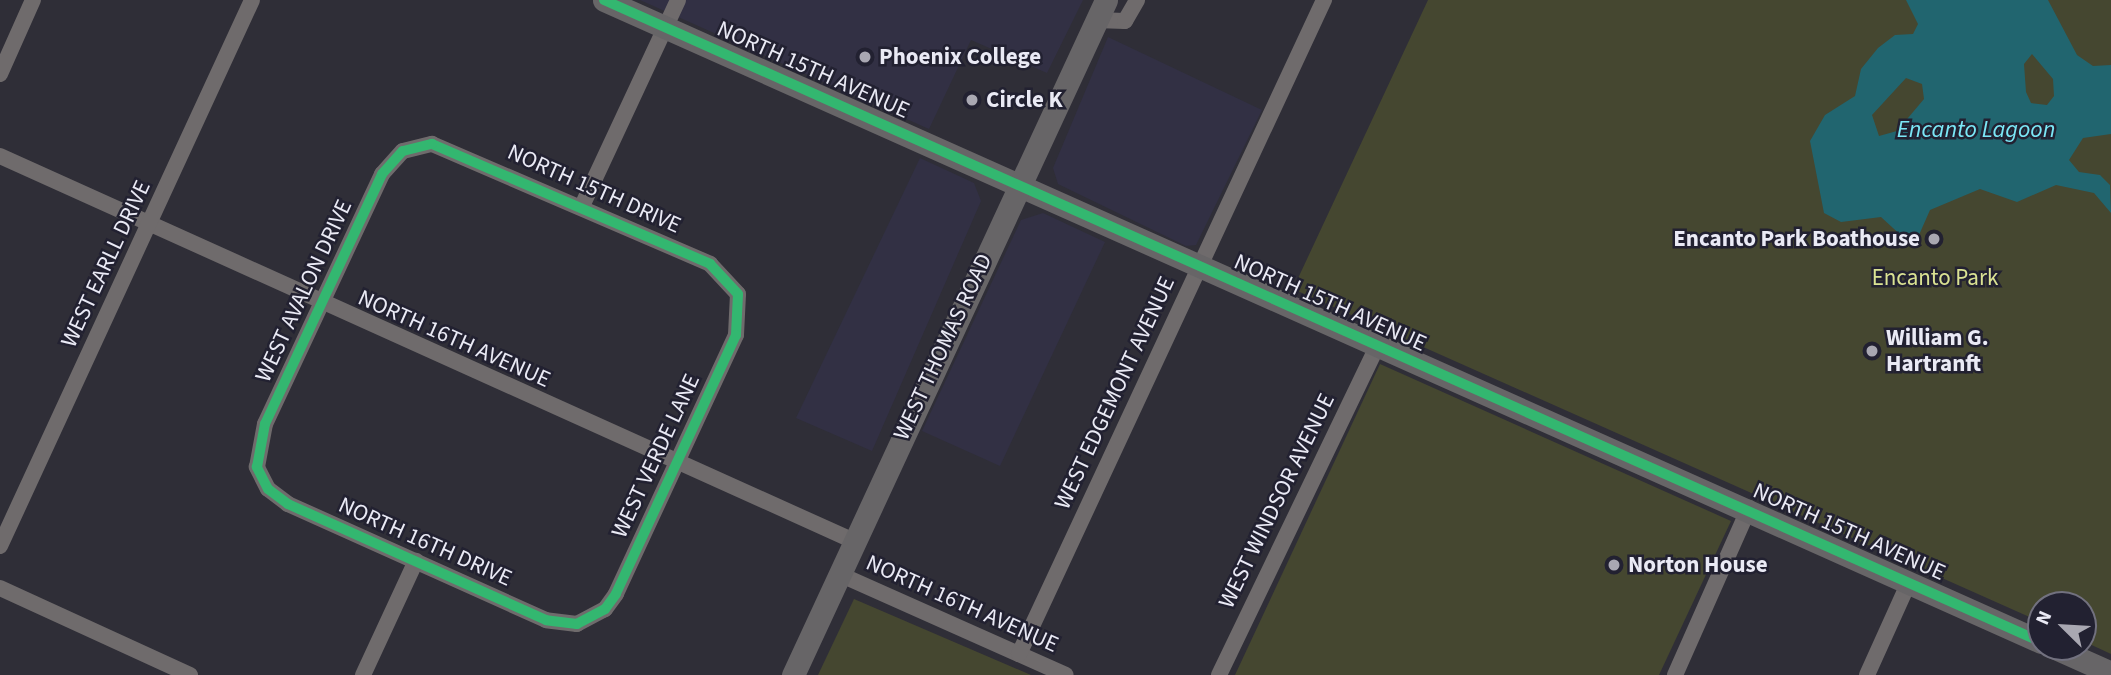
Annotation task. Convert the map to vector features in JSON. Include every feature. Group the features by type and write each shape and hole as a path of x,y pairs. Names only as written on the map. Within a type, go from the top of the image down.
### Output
{"street":[{"path":"0,74 33,0"},
{"name":"WEST EARLL DRIVE","path":"0,546 252,0"},
{"name":"NORTH 15TH AVENUE","path":"604,0 1377,347 1749,508 2027,636"},
{"path":"582,206 678,0"},
{"name":"WEST THOMAS ROAD","path":"793,675 1018,184 1101,10 1125,21 1137,0"},
{"name":"WEST EDGEMONT AVENUE","path":"1019,654 1324,0"},
{"name":"NORTH 15TH DRIVE","path":"413,146 452,148 710,264 728,278 740,302"},
{"name":"WEST AVALON DRIVE","path":"257,467 265,424 382,174 413,146"},
{"name":"NORTH 16TH AVENUE","path":"0,156 322,305 854,541"},
{"name":"WEST VERDE LANE","path":"592,618 616,594 736,335 740,302"},
{"name":"WEST WINDSOR AVENUE","path":"1219,675 1377,347"},
{"name":"NORTH 16TH DRIVE","path":"257,467 277,497 555,624 592,618"},
{"path":"1675,675 1749,508"},
{"path":"363,675 416,561"},
{"name":"NORTH 16TH AVENUE","path":"839,574 1066,675"},
{"path":"1867,675 1909,582"},
{"path":"0,588 190,675"},
{"path":"2084,669 2111,673"}],"shaded area":[{"name":"Phoenix College","path":"640,0 1083,0 1047,73 971,40 929,129"},
{"path":"1108,37 1262,110 1196,245 1186,246 1058,184 1053,168"},
{"path":"920,158 974,183 981,201 872,451 796,418"},
{"path":"1043,213 1105,242 1000,466 922,431 1021,220"}],"green space":[{"name":"Encanto Park","path":"1428,0 2111,0 2111,654 2097,648 2097,591 2027,591 2027,616 1293,289"},
{"path":"1380,364 1731,521 1659,675 1235,675"},
{"path":"854,599 1031,675 818,675"}],"water":[{"name":"Encanto Lagoon","path":"1906,0 2048,0 2077,55 2093,66 2111,65 2111,134 2083,138 2069,160 2079,172 2100,175 2110,185 2111,213 2094,193 2056,185 2017,202 1980,189 1930,210 1919,235 1905,239 1881,217 1841,222 1824,213 1810,141 1825,115 1855,96 1861,69 1878,48 1895,35 1913,34 1918,24","holes":["2032,54 2053,79 2054,96 2047,105 2031,103 2026,92 2024,64","1906,78 1922,84 1924,99 1897,131 1879,136 1872,115"]}],"cycle path":[{"path":"604,0 2027,636"},
{"path":"432,144 710,264 738,294 736,335 616,594 605,609 577,624 546,620 288,504 268,489 257,467 265,424 382,174 403,151 432,144"}],"place":[{"name":"Phoenix College","path":"865,57"},
{"name":"Circle K","path":"972,100"},
{"name":"Encanto Park Boathouse","path":"1934,239"},
{"name":"William G. Hartranft","path":"1872,351"},
{"name":"Norton House","path":"1614,565"}]}
